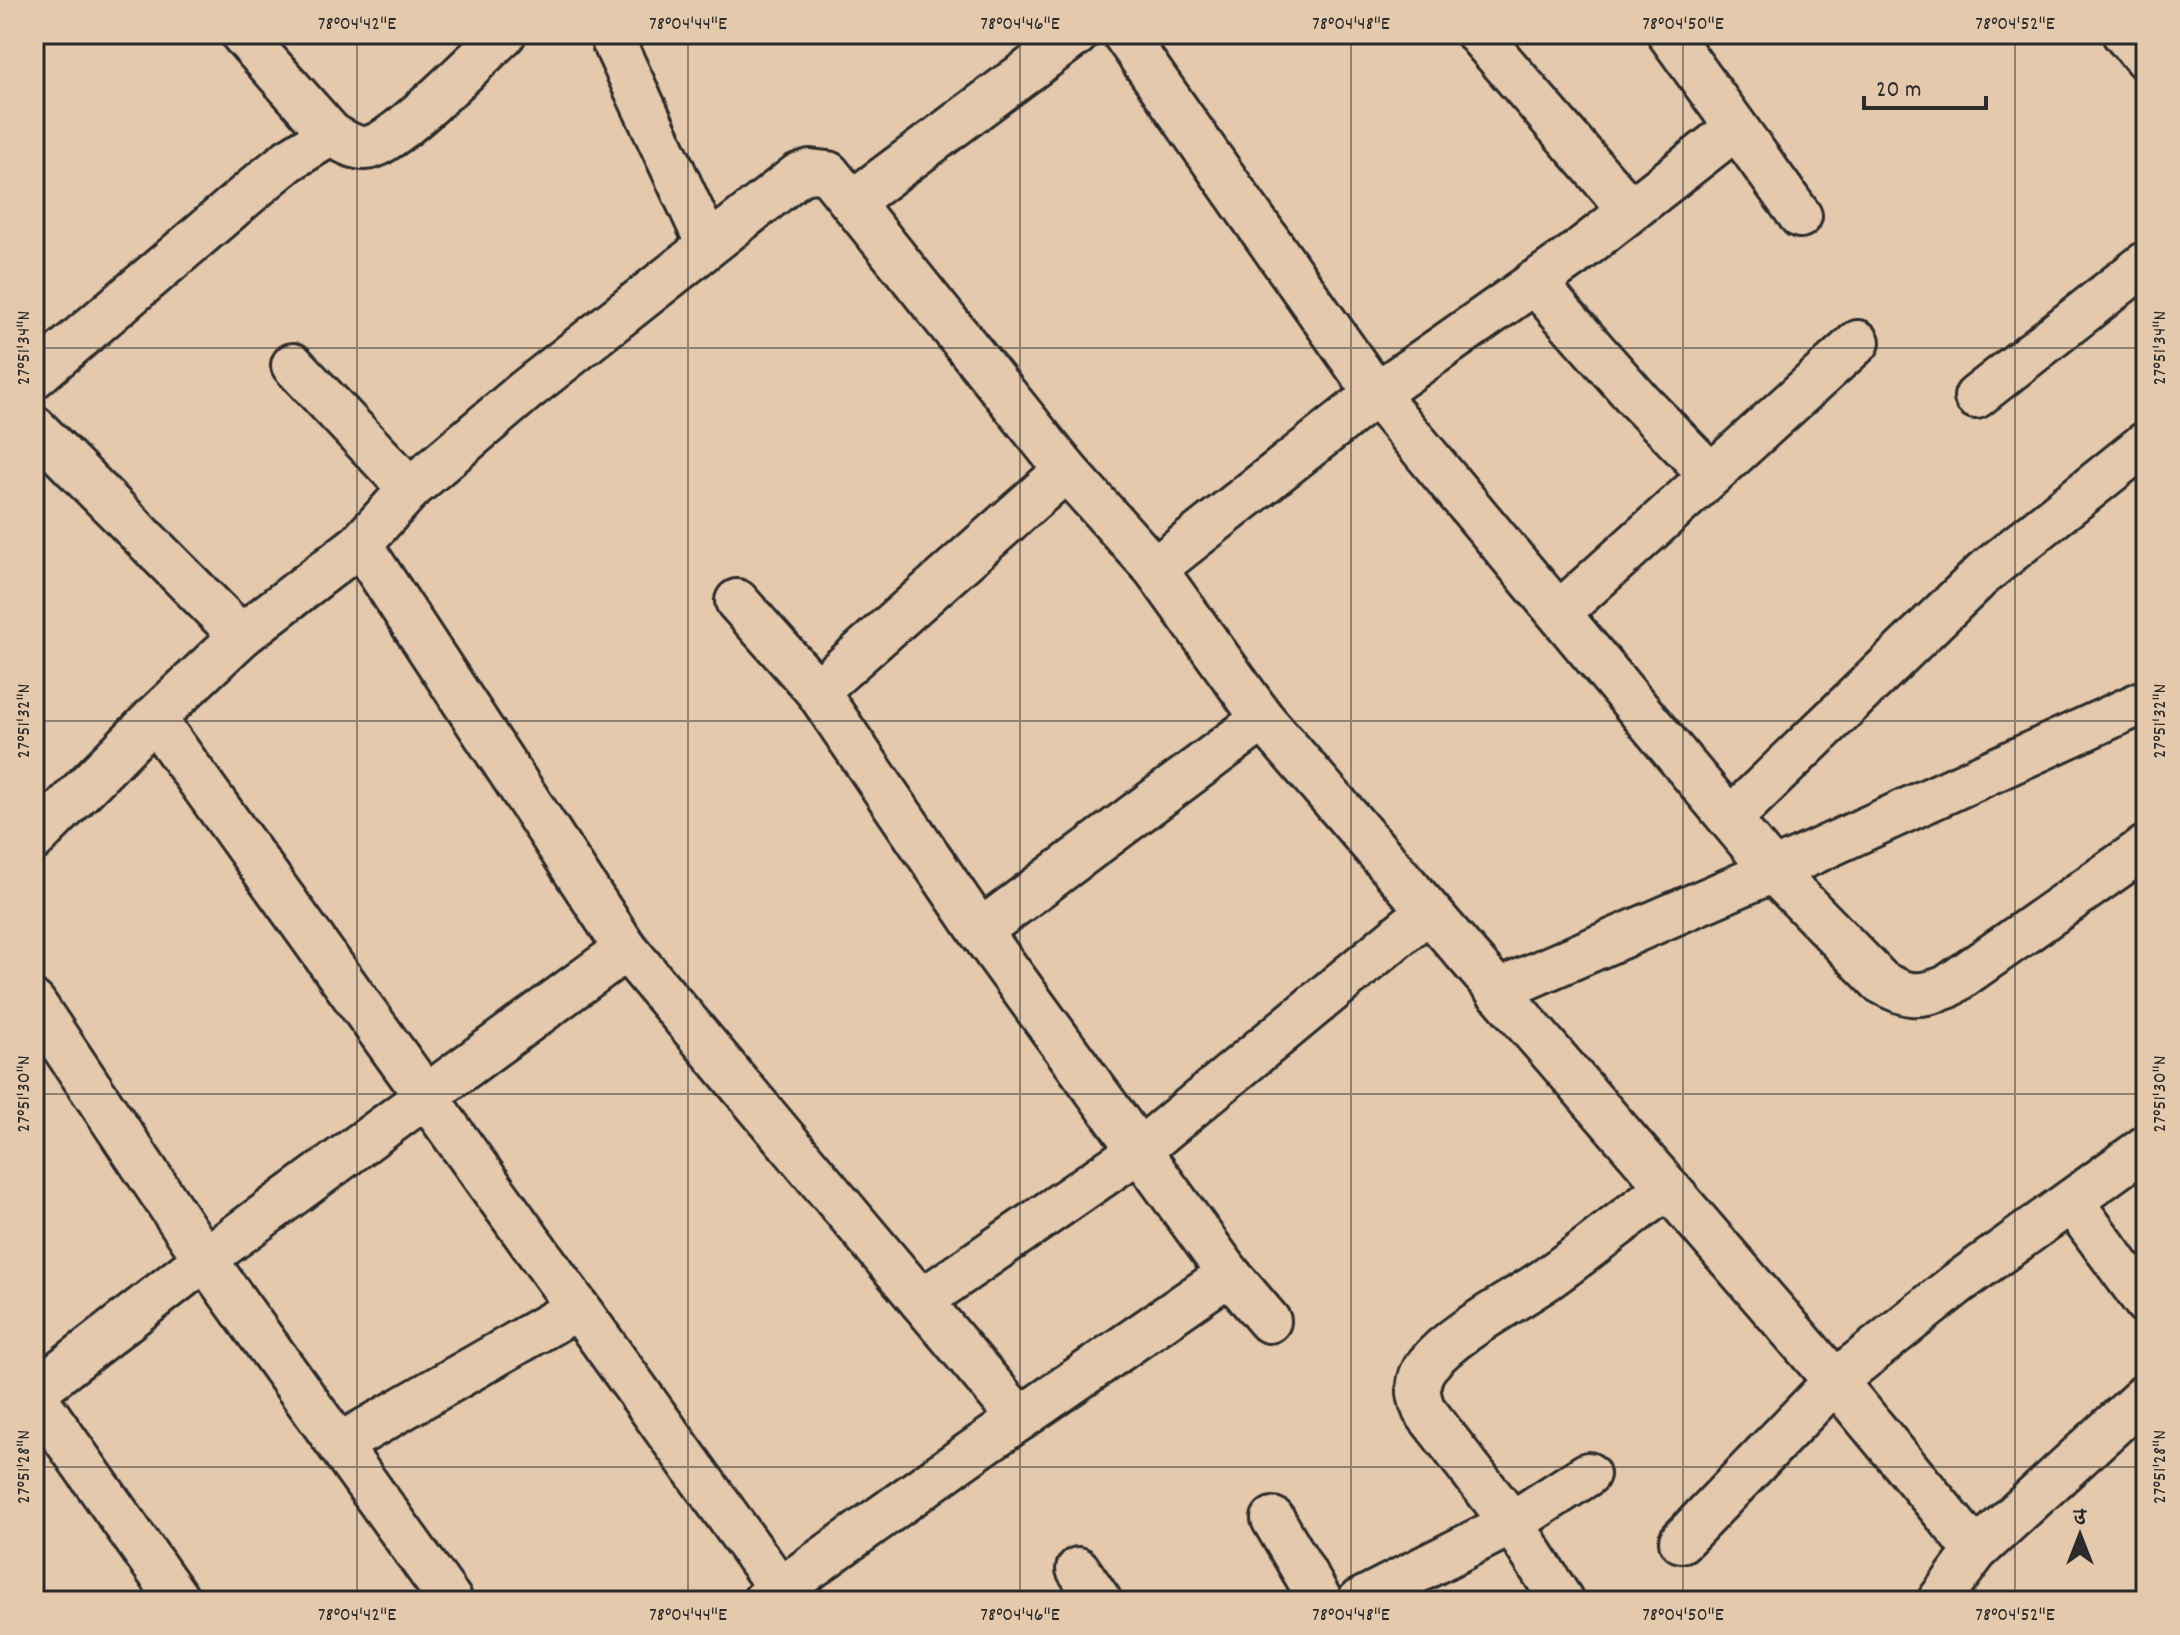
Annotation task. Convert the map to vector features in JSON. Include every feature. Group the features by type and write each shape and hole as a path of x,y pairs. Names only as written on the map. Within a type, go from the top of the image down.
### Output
{"street":[{"path":"242,34 331,134 349,145 368,148 403,127 504,34"},
{"path":"610,34 708,245"},
{"path":"852,202 1077,34"},
{"path":"1124,34 1376,394 1773,871 1881,982 1900,993 1917,996 1947,987 2146,847"},
{"path":"1478,34 1630,210"},
{"path":"1670,34 1800,216"},
{"path":"2124,34 2146,59"},
{"path":"1155,569 1376,394 1574,255 1736,128"},
{"path":"34,377 262,182 289,160 331,134"},
{"path":"34,839 241,636 360,544 410,489 525,391 798,175 810,171 828,173 1066,470 1155,569 1263,719 1835,1381 1976,1551"},
{"path":"1976,397 2146,263"},
{"path":"1534,282 1640,402 1711,475"},
{"path":"1559,613 1858,342"},
{"path":"293,365 410,489"},
{"path":"34,427 241,636"},
{"path":"1730,819 1985,572 2146,443"},
{"path":"817,691 1066,470"},
{"path":"360,544 626,949 1020,1419"},
{"path":"737,601 817,691 980,931 1229,1274 1269,1321"},
{"path":"1497,991 1773,871 2146,701"},
{"path":"154,718 578,1308 772,1595 1229,1274"},
{"path":"980,931 1263,719"},
{"path":"921,1301 1141,1149 1428,911"},
{"path":"179,1601 34,1394 205,1259 626,949"},
{"path":"34,1003 205,1259 451,1601"},
{"path":"1681,1541 1835,1381 1958,1283 2146,1147"},
{"path":"1562,1601 1512,1523 1424,1410 1418,1397 1419,1378 1427,1364 1447,1346 1548,1278 1667,1188"},
{"path":"2072,1202 2146,1303"},
{"path":"339,1445 578,1308"},
{"path":"1939,1601 1976,1551 2146,1395"},
{"path":"1359,1601 1512,1523 1588,1474"},
{"path":"1273,1519 1321,1601"}]}
